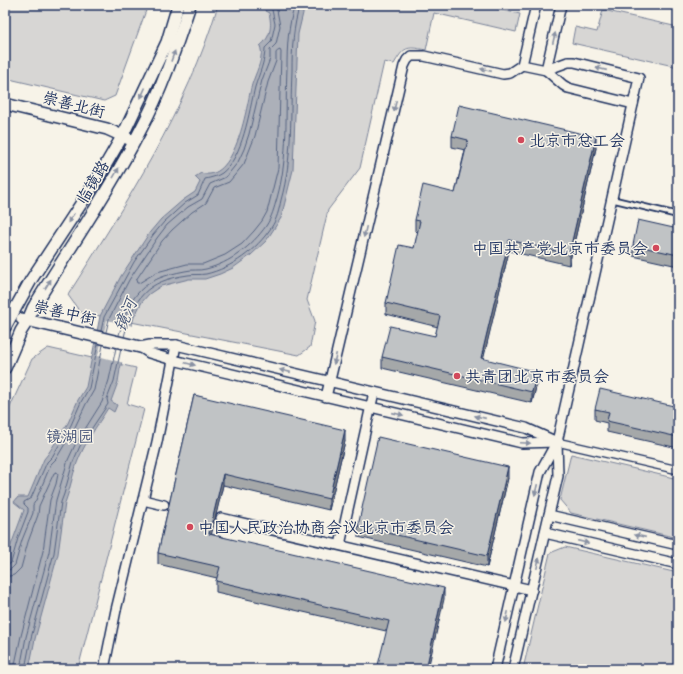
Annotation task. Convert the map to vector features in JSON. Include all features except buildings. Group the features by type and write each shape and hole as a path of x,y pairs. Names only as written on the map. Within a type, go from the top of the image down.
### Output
{"street":[{"name":"临镜路","path":"5,327 8,316 98,178 123,135 167,42 178,5"},
{"name":"临镜路","path":"5,368 33,308 102,199 154,102 173,56 190,5"},
{"path":"326,397 404,66 407,60 411,56 424,56 503,74 510,73 522,65 536,5"},
{"path":"546,70 561,5"},
{"path":"513,669 558,476 557,442 639,78 574,62 568,62 546,70"},
{"path":"522,65 546,70 568,88 633,104"},
{"name":"崇善北街","path":"5,104 107,129 134,141"},
{"name":"崇善中街","path":"8,316 104,337 140,347"},
{"path":"140,347 150,345 176,345 526,428 557,442 678,470"},
{"path":"104,669 116,610 157,442 176,345"},
{"path":"140,347 149,353 173,360 522,443 557,442"},
{"path":"340,545 374,392"},
{"path":"495,669 540,472 557,442"},
{"path":"143,500 164,505"},
{"path":"549,515 678,545"},
{"path":"221,518 532,590"},
{"path":"545,533 678,564"}],"lane":[{"path":"612,199 678,215"}],"green space":[{"path":"5,5 148,5 115,96 104,101 5,78"},
{"path":"218,5 494,5 493,8 520,14 516,32 434,13 426,50 414,48 406,49 400,54 394,64 384,62 360,168 328,210 307,300 315,321 310,347 299,355 80,312 68,295 112,226 172,119 190,82"},
{"path":"603,10 678,27 678,67 572,43 575,27 597,32"},
{"name":"镜湖园","path":"48,348 136,368 127,404 144,409 78,669 5,669 5,418 32,359"},
{"path":"571,454 678,479 678,538 571,513 560,500"},
{"path":"565,547 678,573 678,669 523,669 550,553"}],"water":[{"name":"镜河","path":"305,5 298,34 293,170 281,218 266,241 251,255 233,268 205,279 189,279 161,286 149,294 142,302 134,317 118,382 111,401 117,405 114,412 108,408 87,442 75,468 65,503 58,554 35,639 29,669 5,669 5,575 7,556 24,510 14,502 18,497 28,497 44,459 68,423 78,400 86,387 100,316 121,276 150,232 161,219 195,192 200,182 195,177 201,173 213,173 222,167 230,157 237,143 251,88 260,63 260,46 264,43 270,31 269,13 265,11 267,6"}],"pier":[{"path":"107,320 133,326 124,363 98,356"}],"place":[{"name":"北京市总工会","path":"521,140"},
{"name":"中国共产党北京市委员会","path":"656,248"},
{"name":"共青团北京市委员会","path":"457,376"},
{"name":"中国人民政治协商会议北京市委员会","path":"190,527"}]}
